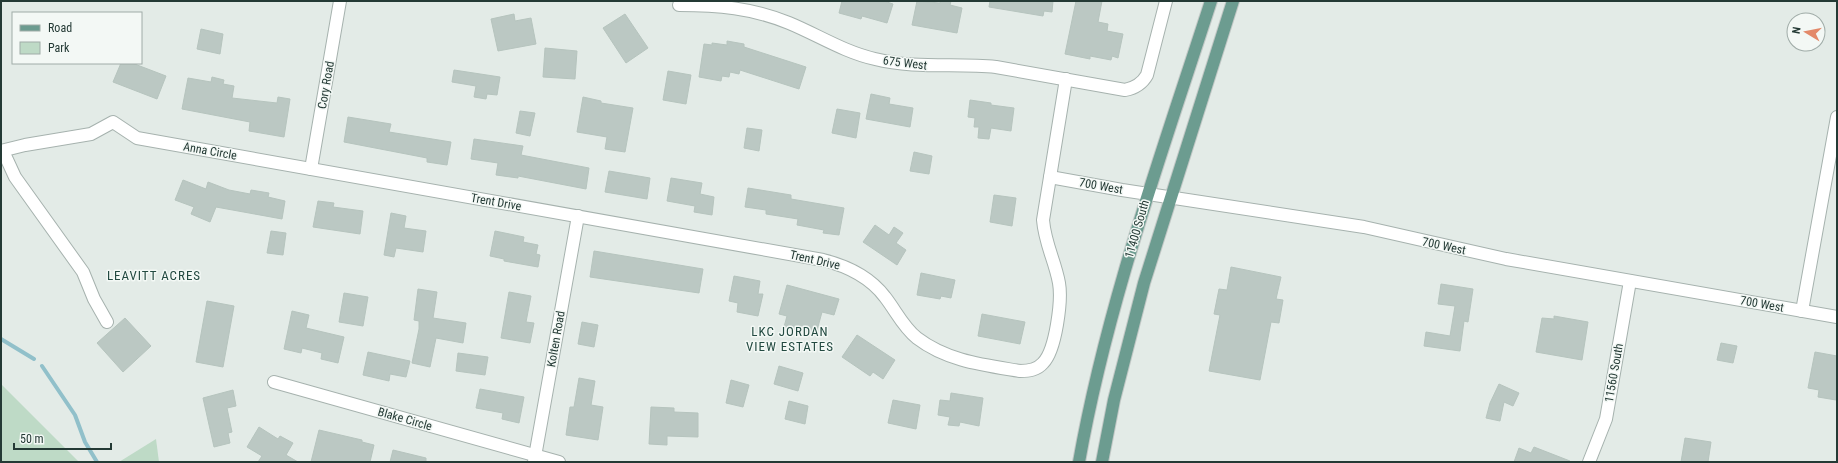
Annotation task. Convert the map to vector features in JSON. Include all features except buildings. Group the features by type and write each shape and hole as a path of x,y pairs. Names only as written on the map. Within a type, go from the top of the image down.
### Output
{"main road":[{"name":"11400 South","path":"1079,462 1109,330 1148,193 1211,1"},
{"name":"11400 South","path":"1102,462 1114,400 1144,283 1233,1"}],"street":[{"name":"Cory Road","path":"311,169 340,1"},
{"name":"675 West","path":"679,5 713,5 752,10 789,22 840,48 876,60 914,66 975,65 996,67 1125,90 1138,86 1143,81 1149,68 1166,1"},
{"name":"Trent Drive","path":"311,169 834,263 858,274 874,286 884,296 905,326 929,347 945,355 964,361 1020,371 1029,371 1043,363 1048,355 1052,346 1058,310 1060,284 1045,237 1043,220 1066,79"},
{"path":"1802,311 1837,117"},
{"name":"Anna Circle","path":"2,151 25,145 91,134 113,122 137,138 311,169"},
{"path":"2,151 15,177 83,272 94,299 107,322"},
{"name":"700 West","path":"1050,177 1364,228 1506,259 1837,317"},
{"name":"Kolten Road","path":"535,459 578,216"},
{"name":"11560 South","path":"1589,462 1606,420 1630,281"},
{"name":"Blake Circle","path":"274,382 535,459 559,462"}],"green space":[{"path":"1,384 79,462 1,462"},
{"path":"156,439 159,462 119,462"}],"waterway":[{"path":"1,339 34,359"},
{"path":"42,366 75,415 85,442 97,462"}],"district":[{"name":"LEAVITT ACRES","path":"154,275"},
{"name":"LKC JORDAN VIEW ESTATES","path":"790,338"}]}
